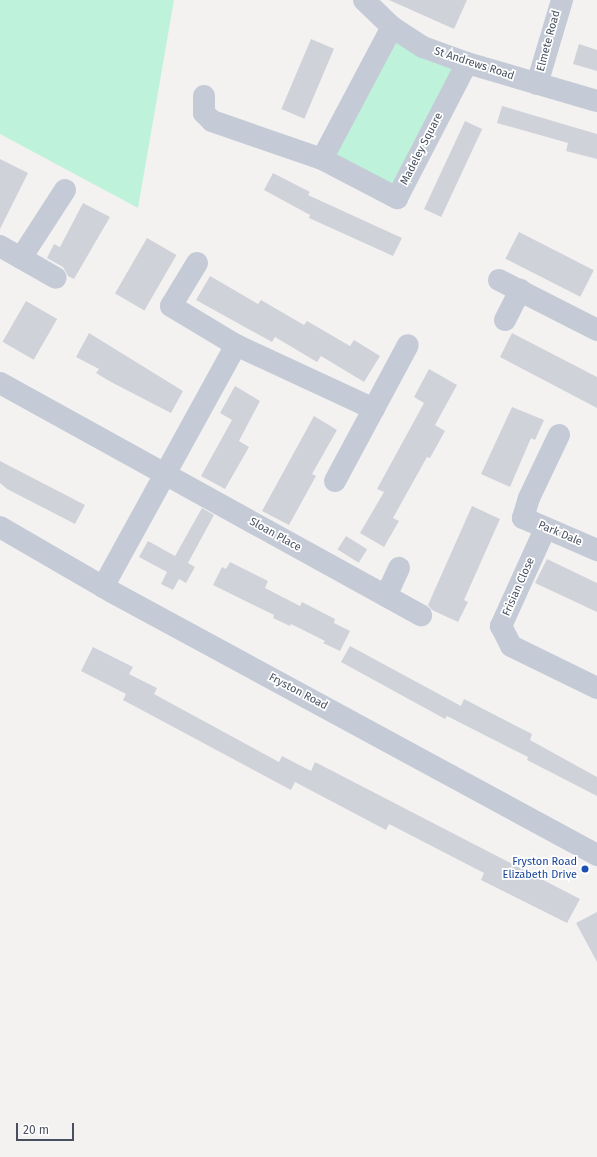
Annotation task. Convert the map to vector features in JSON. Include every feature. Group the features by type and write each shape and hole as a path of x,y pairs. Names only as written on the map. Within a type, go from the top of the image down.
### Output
{"street":[{"name":"St Andrews Road","path":"364,0 392,27 423,47 467,63 597,101"},
{"name":"Elmete Road","path":"537,84 562,0"},
{"path":"204,96 204,113 212,120 270,139 322,159 392,27"},
{"name":"Madeley Square","path":"322,159 397,198 467,63"},
{"path":"21,258 65,190"},
{"path":"0,246 56,278"},
{"path":"197,263 171,306 236,345 374,409"},
{"path":"499,280 597,330"},
{"path":"505,320 520,290"},
{"path":"103,587 236,345"},
{"path":"335,481 408,345"},
{"name":"Sloan Place","path":"0,383 421,615"},
{"name":"Park Dale","path":"559,435 529,498 523,518 597,550"},
{"name":"Fryston Road","path":"0,527 103,587 597,855"},
{"name":"Frisian Close","path":"545,528 502,626 511,646 597,688"},
{"path":"386,596 399,568"}],"green space":[{"path":"0,0 174,0 138,208 0,134"},
{"path":"392,27 467,63 401,197 327,161"}],"building":[{"path":"389,0 467,0 454,29"},
{"path":"311,39 334,49 304,119 281,109"},
{"path":"579,44 597,50 597,71 573,64"},
{"path":"502,106 597,134 597,159 566,151 568,143 497,123"},
{"path":"465,121 482,129 441,217 424,209"},
{"path":"0,159 28,173 0,229"},
{"path":"273,173 310,192 308,195 402,238 393,256 309,218 310,215 264,190"},
{"path":"83,203 110,217 74,279 68,276 63,267 47,258 54,244 60,247"},
{"path":"519,232 594,270 580,297 505,259"},
{"path":"147,238 176,255 144,310 115,293"},
{"path":"210,276 258,304 261,300 304,325 307,321 350,346 354,340 380,356 364,382 321,356 317,362 275,337 272,342 196,300"},
{"path":"26,301 57,319 34,360 2,342"},
{"path":"89,333 183,391 171,413 111,382 96,373 99,369 76,357"},
{"path":"512,333 597,377 597,408 500,357"},
{"path":"429,369 457,385 435,425 445,431 430,458 427,457 393,518 399,521 384,547 360,533 384,492 377,489 424,403 414,397"},
{"path":"235,386 260,401 239,441 249,447 225,489 201,476 232,420 220,413"},
{"path":"512,407 544,420 535,440 531,438 510,487 481,474"},
{"path":"314,416 337,430 312,474 316,476 289,525 262,511"},
{"path":"0,461 85,505 75,524 7,489 0,483"},
{"path":"472,506 500,519 464,600 468,602 458,622 432,610 428,605"},
{"path":"202,508 214,515 188,563 195,567 186,583 179,579 173,590 161,584 167,572 139,557 148,541 175,556"},
{"path":"346,536 367,549 359,563 338,550"},
{"path":"547,559 597,583 597,612 535,583"},
{"path":"230,562 268,581 265,588 300,606 302,602 335,619 334,623 350,631 340,651 323,643 325,641 291,624 290,626 273,618 274,615 213,585 222,567 226,569"},
{"path":"350,646 461,706 464,699 532,734 530,740 597,777 597,796 527,760 528,757 447,716 445,719 341,662"},
{"path":"93,647 133,667 129,674 157,688 154,694 279,762 282,756 311,771 315,762 580,899 567,923 481,880 484,873 389,824 386,830 295,782 291,790 123,700 126,694 81,671"},
{"path":"597,912 597,962 576,923"}],"place":[{"name":"Fryston Road Elizabeth Drive","path":"585,869"}]}
